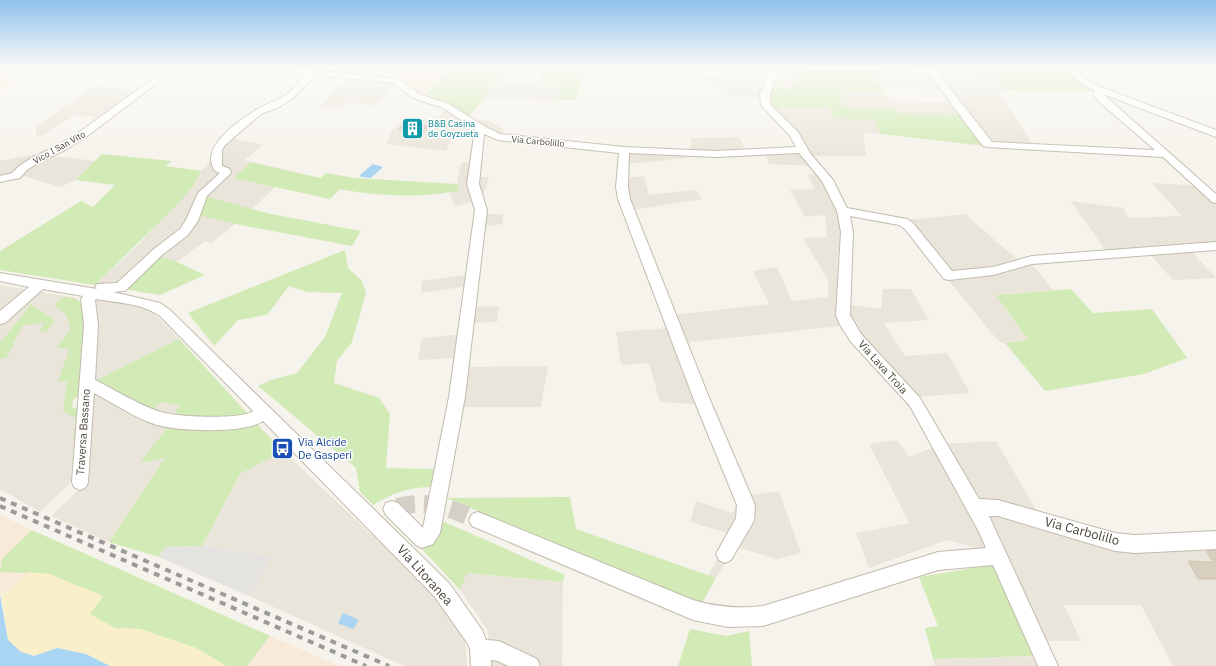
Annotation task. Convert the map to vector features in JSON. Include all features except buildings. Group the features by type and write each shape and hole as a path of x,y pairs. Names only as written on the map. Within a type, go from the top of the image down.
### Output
{"street":[{"name":"Vico I San Vito","path":"0,179 16,176 23,168 37,159 61,148 82,135 132,98"},
{"path":"90,293 98,286 120,288 158,252 184,232 192,221 202,195 226,173 226,171 219,169 217,166 216,150 258,112 276,105 287,98"},
{"name":"Via Carbolillo","path":"422,98 446,106 473,122 480,128 498,137 624,150 716,154 803,150"},
{"name":"Via Lava Troia","path":"765,98 765,102 769,110 794,134 803,150 827,180 843,211 847,232 843,315 847,325 856,338 915,402 985,526 997,556 1048,666"},
{"path":"954,98 986,143 990,145 1165,154"},
{"path":"1100,98 1165,154 1178,163 1216,200"},
{"path":"1121,98 1216,134"},
{"path":"374,521 394,508 422,539 427,538 431,533 457,397 475,260 481,210 474,184 480,128"},
{"path":"624,150 622,187 624,199 702,400 746,505 745,520 725,554"},
{"path":"843,211 903,222 909,226 949,276 993,272 1032,260 1216,246"},
{"path":"0,277 142,302 155,306 165,313 264,412"},
{"path":"0,319 41,284"},
{"name":"Traversa Bassano","path":"80,482 91,325 88,299 90,293"},
{"name":"Traversa Bassano","path":"87,383 157,418 168,421 228,422 254,419 264,412"},
{"name":"Via Litoranea","path":"264,412 442,590 476,637 481,658"},
{"name":"Via Carbolillo","path":"974,507 998,508 1115,542 1135,544 1216,540"},
{"path":"478,520 693,610 716,617 740,619 763,616 938,561 997,556"},
{"path":"481,658 499,651 530,666"}],"shaded area":[{"path":"77,98 131,98 104,118 75,115 37,138 36,127"},
{"path":"329,98 383,98 373,106 349,101 341,109 319,108"},
{"path":"484,98 558,98 558,100"},
{"path":"841,98 888,98 890,101 953,102 950,98 1003,98 1036,149 986,146 896,113 892,107 843,107"},
{"path":"449,106 468,118 490,121 505,130 497,136 476,130 455,132 446,151 386,144 391,131 405,117 435,121"},
{"path":"772,107 829,107 833,118 875,120 880,134 863,133 866,156 812,156"},
{"path":"226,137 263,145 244,160 251,162 233,178 275,187 252,209 204,197 198,215 235,224 211,243 205,241 177,262 157,257 123,289 95,285 140,243 195,184 201,171 213,158 211,153"},
{"path":"739,137 745,150 798,148 814,166 769,164 765,152 689,151 692,138"},
{"path":"623,151 682,152 686,158 626,164 626,178 644,176 649,195 696,190 702,199 627,211"},
{"path":"36,154 95,161 76,180 60,187 21,175 0,180 0,161"},
{"path":"477,162 476,177 489,177 482,200 455,206 449,192 459,190 457,184 461,163"},
{"path":"819,174 839,214 842,226 837,262 840,326 684,343 707,405 660,402 649,363 621,365 616,332 670,328 665,316 769,304 753,271 777,267 792,301 828,297 828,280 803,238 827,237 825,215 805,217 790,190 814,189 808,175"},
{"path":"1152,183 1205,186 1216,197 1216,248 1190,250 1216,278 1173,280 1145,249 1106,251 1071,201 1123,208 1129,218 1182,216"},
{"path":"482,214 503,214 503,224 480,227"},
{"path":"966,214 1018,260 1027,258 1053,290 996,295 1028,340 1000,343 939,269 907,220"},
{"path":"471,274 469,286 421,293 422,281"},
{"path":"0,285 77,298 82,395 74,398 72,408 80,407 77,474 68,485 40,512 0,489"},
{"path":"883,289 911,289 929,320 884,323 905,356 947,353 970,393 915,397 858,336 847,309 852,305 881,309"},
{"path":"97,300 142,307 152,311 179,339 95,381 160,402 180,405 170,424 141,463 166,458 109,542 51,516 85,484 94,302"},
{"path":"499,306 497,322 471,323 471,307"},
{"path":"463,334 458,358 418,360 422,338"},
{"path":"548,366 541,407 457,407 463,367"},
{"path":"897,440 909,457 942,444 996,441 1039,515 1111,535 1141,537 1216,534 1216,666 1173,666 1141,605 1064,605 1081,641 1029,641 985,550 947,540 869,568 856,533 909,523 869,444"},
{"path":"283,451 406,567 453,618 465,636 467,666 404,666 249,596 272,556 202,546 240,474"},
{"path":"779,491 801,553 777,559 735,547 716,578 708,576 730,534 690,522 696,501 733,513 738,497"},
{"path":"0,515 32,530 0,564"},
{"path":"202,546 273,556 249,596 159,557 165,547"},
{"path":"0,572 28,572 15,588 0,595"},
{"path":"466,573 563,582 563,666 492,666 487,629 460,590"},
{"path":"270,636 340,666 247,666"},
{"path":"1051,656 1056,666 935,666 933,659"}],"green space":[{"path":"421,98 484,98 468,118"},
{"path":"558,98 576,98 576,100 558,100"},
{"path":"769,98 841,98 843,107 893,107 896,113 962,115 986,146 880,134 875,120 833,118 829,107 772,107"},
{"path":"102,154 171,161 166,166 201,171 195,184 177,205 95,285 0,270 0,251 81,201 93,207 115,185 76,180"},
{"path":"251,162 320,178 327,173 354,178 457,184 459,190 431,195 400,196 340,189 330,199 233,178"},
{"path":"204,196 271,214 361,231 352,246 235,224 197,215"},
{"path":"345,250 348,268 362,281 366,293 352,342 337,361 334,383 379,398 390,414 386,468 434,469 432,487 416,488 401,492 387,497 373,505 360,492 356,468 258,386 271,380 297,373 325,337 342,293 307,292 289,286 267,315 238,320 214,346 188,313"},
{"path":"157,256 177,262 205,275 160,295 123,289"},
{"path":"1071,289 1093,313 1152,309 1187,358 1144,374 1045,391 1005,343 1028,340 996,295"},
{"path":"63,297 77,299 85,310 82,395 74,398 72,408 80,407 78,438 73,440 76,418 63,411 67,382 58,381 70,348 56,348 71,329 66,314 54,305"},
{"path":"31,304 56,321 52,323 47,331 40,332 44,322 22,326 7,357 0,359 0,343"},
{"path":"179,339 249,415 230,418 173,417 179,405 160,402 152,411 95,381"},
{"path":"255,422 283,451 240,474 202,546 165,547 159,557 109,542 165,458 140,463 170,424"},
{"path":"570,497 576,529 716,578 702,603 446,498"},
{"path":"440,520 565,575 563,582 467,573 460,590 422,549 435,534"},
{"path":"32,530 270,636 247,666 226,666 196,648 140,629 115,628 89,614 103,597 49,574 0,572 2,559"},
{"path":"992,565 1036,656 933,659 925,628 938,626 919,577"},
{"path":"690,629 726,636 749,631 752,666 678,666"}],"sand":[{"path":"28,572 49,574 103,596 90,614 115,628 140,629 196,648 226,666 110,666 86,654 57,648 34,656 21,652 8,640 1,595 15,588"}],"water":[{"path":"373,164 383,167 371,178 361,177 360,175"},
{"path":"0,595 8,640 21,652 34,656 57,648 86,654 110,666 0,666"},
{"path":"343,613 359,620 353,629 338,623"}],"tunnel":[{"path":"397,507 429,504 458,512 478,520"}],"railway":[{"path":"0,498 389,666"},
{"path":"0,506 366,666"}],"place":[{"name":"B&B Casina de Goyzueta","path":"413,128"},
{"name":"Via Alcide De Gasperi","path":"283,448"}]}
